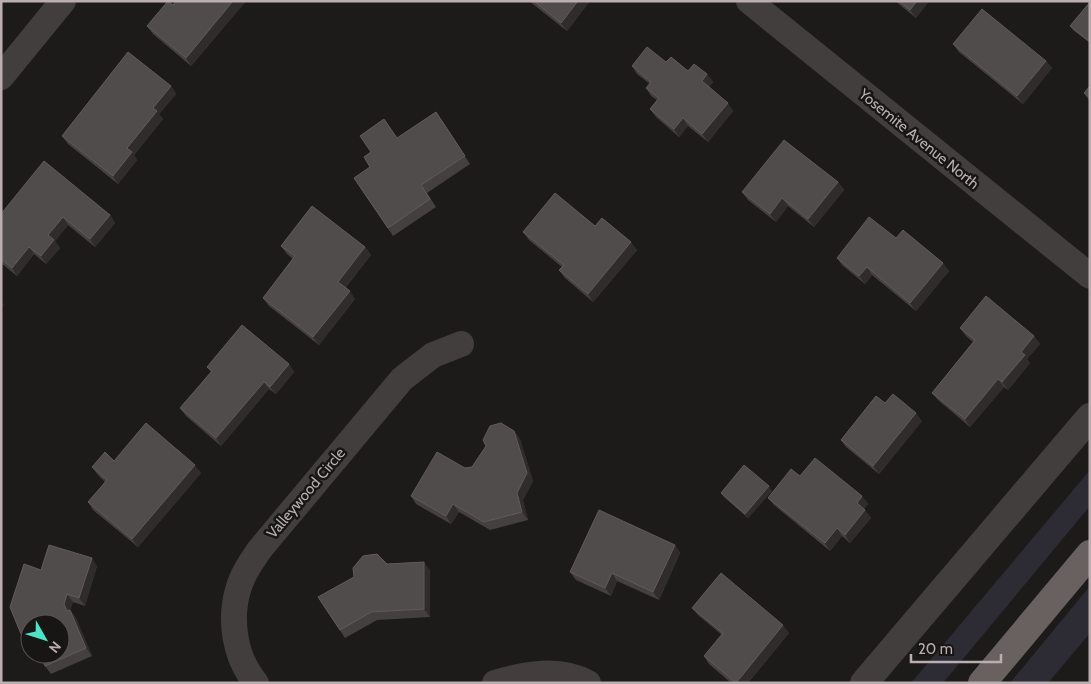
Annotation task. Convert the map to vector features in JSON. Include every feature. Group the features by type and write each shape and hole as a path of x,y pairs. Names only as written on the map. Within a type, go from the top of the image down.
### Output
{"highway":[{"path":"982,683 1090,554"}],"street":[{"path":"1,76 63,1"},
{"name":"Yosemite Avenue North","path":"749,1 1090,276"},
{"name":"Valleywood Circle","path":"256,683 241,660 233,616 238,590 247,569 260,549 402,379 433,356 461,344"},
{"path":"864,683 1090,417"},
{"path":"495,683 517,676 542,673 562,675 588,683"}],"shaded area":[{"path":"1090,470 1090,506 943,683 911,683"},
{"path":"1090,586 1090,633 1048,683 1010,683"}],"building":[{"path":"168,1 173,5 176,1 233,1 186,58 147,26"},
{"path":"534,1 578,1 561,23"},
{"path":"899,1 917,1 910,10"},
{"path":"1090,2 1090,42 1070,26"},
{"path":"982,9 1046,61 1017,96 953,44"},
{"path":"647,47 666,62 671,57 688,71 694,64 707,74 702,81 728,103 702,134 683,118 674,129 650,109 659,98 646,88 651,82 632,66"},
{"path":"128,52 171,86 153,108 157,111 127,148 132,152 113,176 62,136"},
{"path":"1090,86 1090,98 1084,93"},
{"path":"436,112 465,156 421,185 430,199 388,228 354,178 370,167 364,157 371,152 360,136 384,119 397,138"},
{"path":"784,140 838,182 808,219 782,198 770,214 742,192"},
{"path":"44,161 110,215 90,239 63,217 48,235 54,240 41,256 29,247 12,268 1,259 1,214"},
{"path":"555,193 595,226 602,218 631,242 588,294 559,270 564,265 523,232"},
{"path":"312,206 365,247 338,282 350,291 313,337 263,298 295,256 281,246"},
{"path":"869,217 896,238 903,230 943,263 910,303 867,267 859,276 837,258"},
{"path":"986,296 1034,336 1021,352 1025,355 1002,382 998,379 965,419 932,393 975,340 960,328"},
{"path":"242,325 289,364 270,387 264,382 216,438 180,408 212,371 207,367"},
{"path":"893,394 916,413 873,466 841,440 876,396 885,403"},
{"path":"146,423 195,465 132,539 88,502 107,480 92,467 105,452 114,461"},
{"path":"501,423 514,431 527,473 517,493 522,512 484,522 453,504 446,516 411,496 437,452 465,468 472,467 486,446 483,440 490,426"},
{"path":"815,458 862,496 857,503 865,510 845,535 837,528 825,543 768,498 791,469 800,476"},
{"path":"744,465 769,486 745,514 721,493"},
{"path":"599,510 675,545 653,592 612,573 605,588 570,572"},
{"path":"49,545 92,558 79,598 67,594 64,604 67,611 70,610 86,648 70,655 70,614 20,614 20,632 10,607 24,564 41,570"},
{"path":"377,554 387,564 424,562 424,609 371,612 340,630 318,597 354,577 353,568 363,556"},
{"path":"721,573 783,625 736,683 704,656 723,633 692,608"}]}
